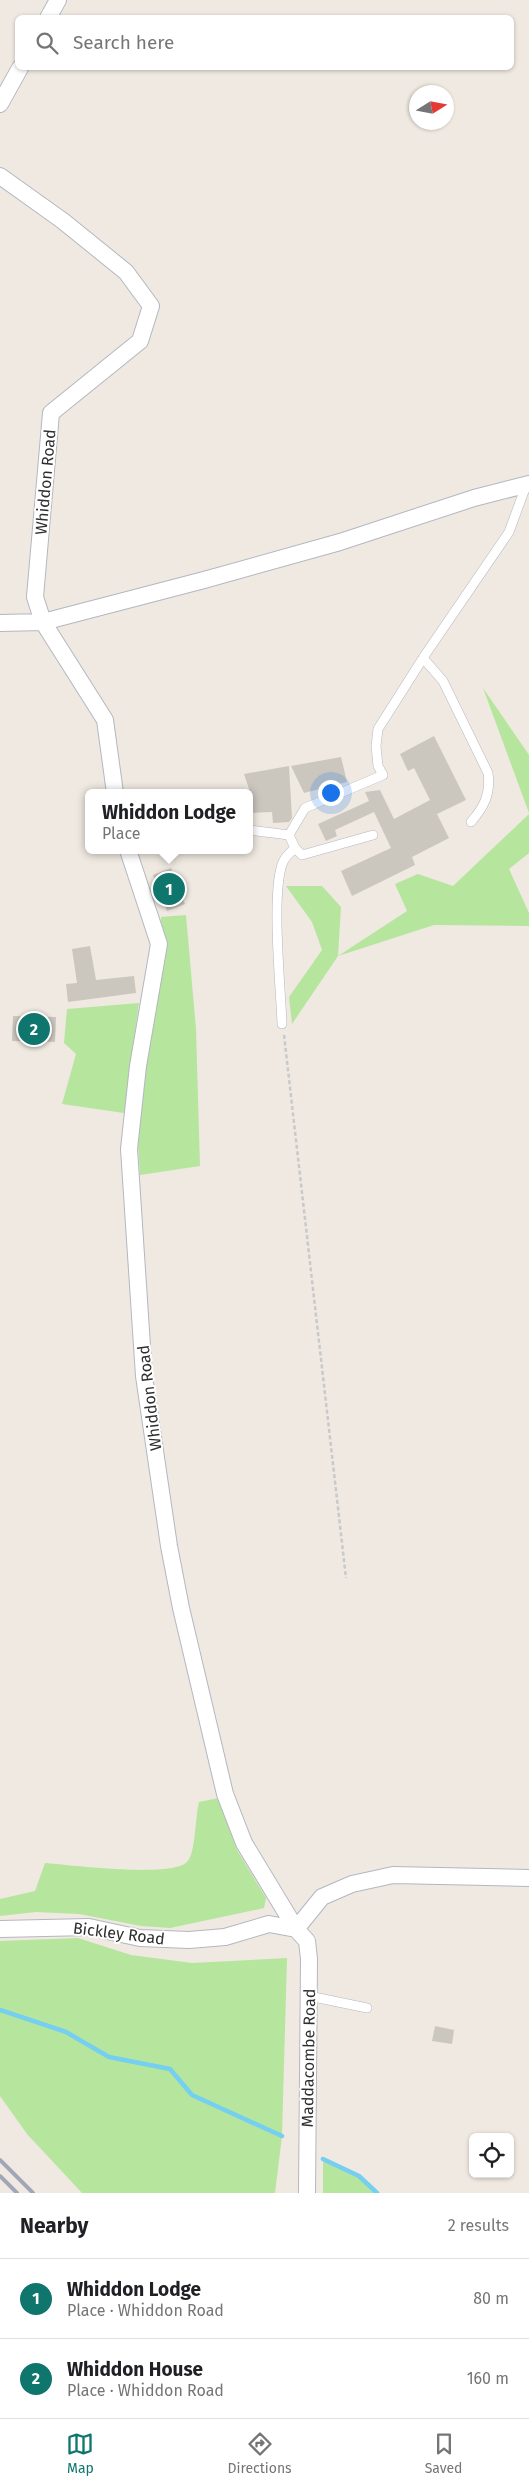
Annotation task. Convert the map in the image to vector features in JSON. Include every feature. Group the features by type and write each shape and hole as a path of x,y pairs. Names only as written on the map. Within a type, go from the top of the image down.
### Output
{"street":[{"path":"50,15 58,0"},
{"path":"0,104 19,70"},
{"name":"Whiddon Road","path":"0,176 63,221 126,272 151,306 140,341 51,413 35,596 43,622 105,720 114,789"},
{"path":"0,623 43,622 340,542 474,498 528,483"},
{"name":"Whiddon Road","path":"129,854 159,944 138,1066 129,1149 144,1376 169,1546 181,1608 225,1794 244,1843 296,1928"},
{"path":"296,1928 322,1897 352,1884 393,1875 529,1878"},
{"name":"Bickley Road","path":"0,1929 90,1927 140,1938 189,1940 224,1937 269,1924 296,1928"},
{"name":"Maddacombe Road","path":"296,1928 307,1940 309,1996 307,2193"}],"lane":[{"path":"289,835 305,808 382,775 378,766 376,746 378,729 422,658 509,532 528,483"},
{"path":"422,658 443,681 488,773 490,788 483,808 471,822"},
{"path":"253,830 289,835"},
{"path":"289,835 294,848 302,855 373,835"},
{"path":"282,1024 277,919 280,874 284,860 294,848"},
{"path":"309,1996 367,2008"}],"path":[{"path":"282,1024 346,1578"}],"green space":[{"path":"483,688 529,755 529,813"},
{"path":"529,814 529,853 509,869 529,913 529,926 434,925 338,956 407,911 395,884 418,874 453,886"},
{"path":"286,886 322,886 341,907 338,956 292,1024 289,997 322,950 312,922"},
{"path":"186,915 196,1029 200,1166 140,1175 137,1127 162,945 161,917"},
{"path":"139,1003 124,1113 62,1104 76,1054 64,1043 67,1009"},
{"path":"219,1798 237,1850 266,1898 264,1908 170,1928 141,1926 79,1914 36,1912 0,1916 0,1899 35,1891 45,1863 142,1870 177,1867 187,1862 194,1843 199,1802"},
{"path":"78,1938 131,1955 192,1963 287,1958 282,2136 275,2193 82,2193 27,2134 0,2096 0,1941"},
{"path":"323,2159 359,2176 377,2193 323,2193"}],"building":[{"path":"434,736 466,800 437,814 449,838 412,857 415,865 352,896 341,871 391,848 374,812 335,830 337,836 326,841 318,824 369,801 365,792 380,790 394,819 430,800 414,768 408,771 400,754"},
{"path":"341,757 347,782 304,793 291,766"},
{"path":"289,766 292,818 289,822 273,823 272,812 253,813 253,789 249,789 244,774"},
{"path":"171,868 185,904 167,911 153,875"},
{"path":"90,946 96,980 134,976 136,993 68,1002 66,984 77,983 72,949"},
{"path":"13,1016 56,1017 55,1042 12,1041"},
{"path":"435,2026 454,2030 452,2044 432,2041"}],"waterway":[{"path":"0,2010 66,2032 109,2057 170,2069 192,2095 282,2136"},
{"path":"323,2159 359,2176 377,2193"}],"railway":[{"path":"0,2160 33,2193"},
{"path":"0,2176 17,2193"}],"place":[{"name":"Whiddon Lodge","path":"169,889"},
{"name":"Whiddon House","path":"34,1029"}]}
